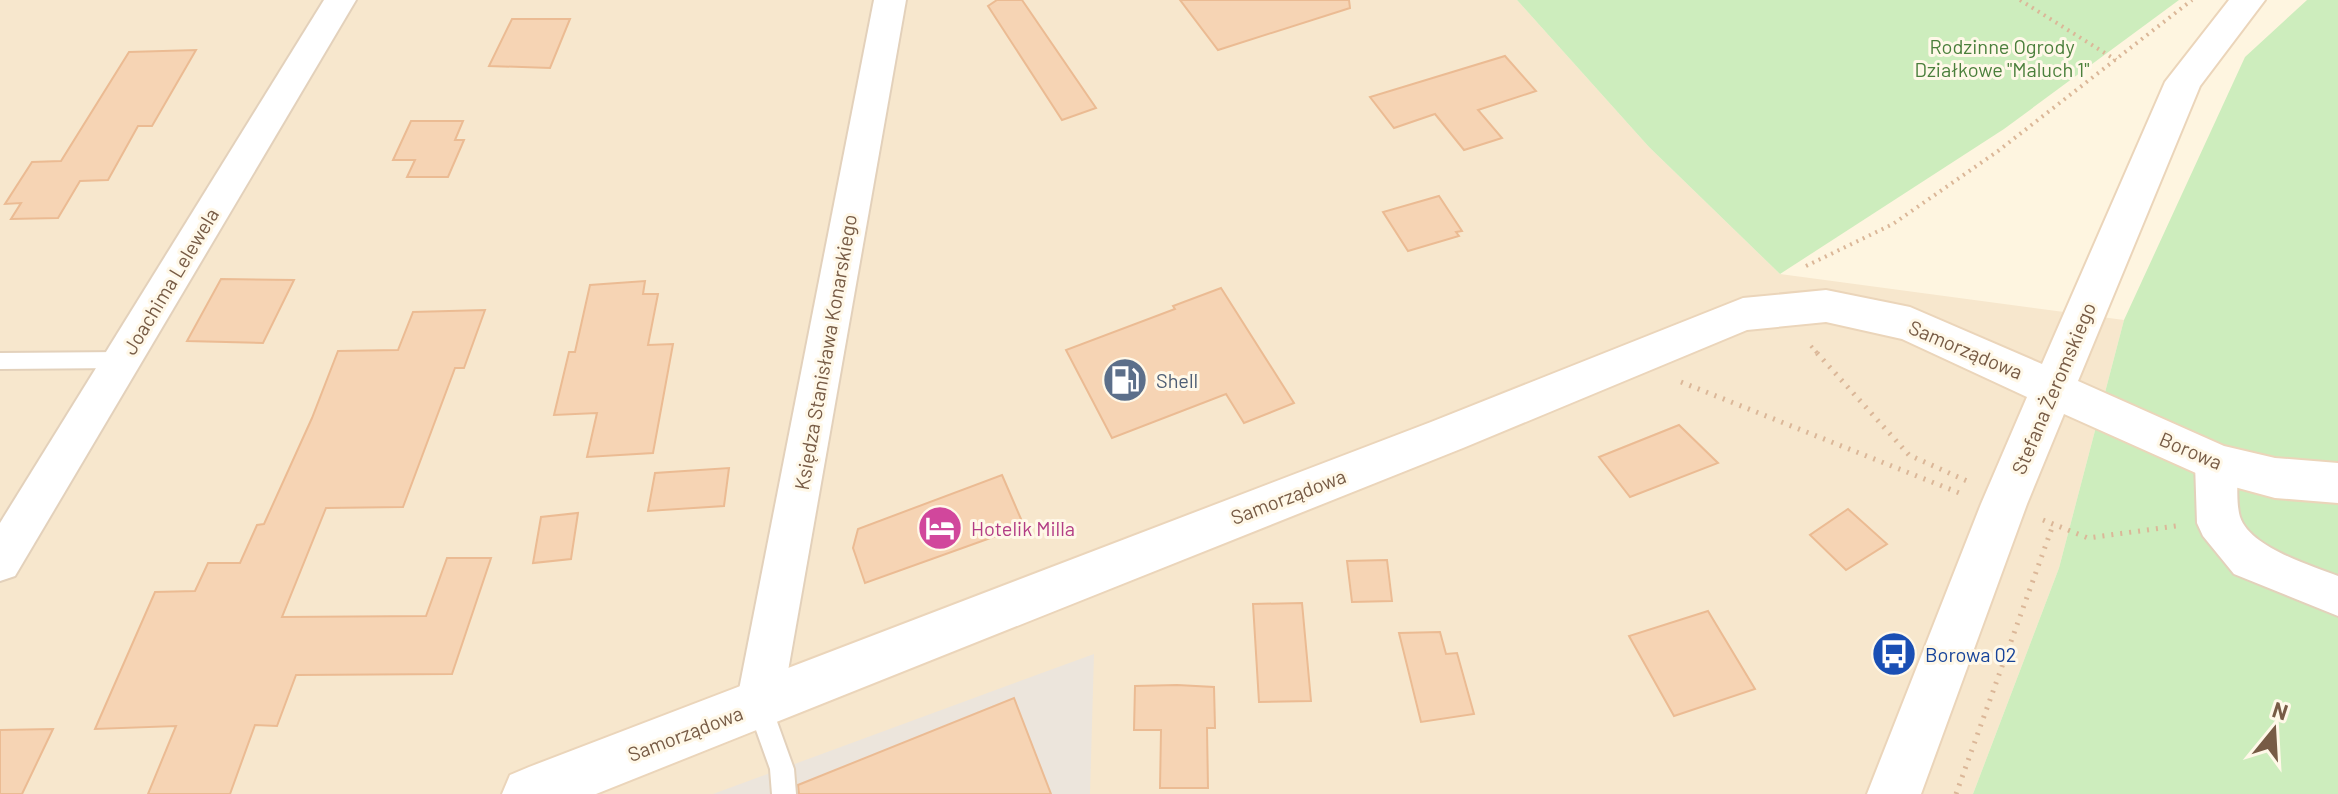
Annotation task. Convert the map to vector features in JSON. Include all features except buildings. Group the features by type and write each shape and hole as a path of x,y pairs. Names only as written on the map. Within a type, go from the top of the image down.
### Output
{"street":[{"name":"Joachima Lelewela","path":"0,562 340,0"},
{"name":"Księdza Stanisława Konarskiego","path":"759,705 890,0"},
{"name":"Stefana Żeromskiego","path":"1894,794 2004,504 2183,82 2248,0"},
{"name":"Samorządowa","path":"529,794 1447,435 1743,314 1826,306 1910,324 2054,387"},
{"name":"Borowa","path":"2054,387 2216,463 2275,478 2338,483"},
{"path":"2216,463 2218,523 2249,560 2338,596"}],"lane":[{"path":"0,361 122,360"},
{"path":"759,705 782,769 784,794"}],"path":[{"path":"2020,0 2116,60"},
{"path":"1799,270 1893,224 1998,151 2192,0"},
{"path":"1672,379 1962,494 1971,489 1909,455 1807,341"},
{"path":"1956,794 2053,525"}],"shaded area":[{"path":"0,0 1517,0 1649,147 1780,274 2124,320 2059,568 1973,794 0,794"},
{"path":"1094,654 1090,794 713,794 1050,670"}],"green space":[{"name":"Rodzinne Ogrody Działkowe \"Maluch 1\"","path":"1517,0 2179,0 2004,129 1780,274 1649,147"},
{"path":"2307,0 2338,0 2338,794 1973,794 2059,568 2124,320 2245,57"}],"place":[{"name":"Shell","path":"1125,380"},
{"name":"Hotelik Milla","path":"940,528"},
{"name":"Borowa 02","path":"1894,654"}]}
